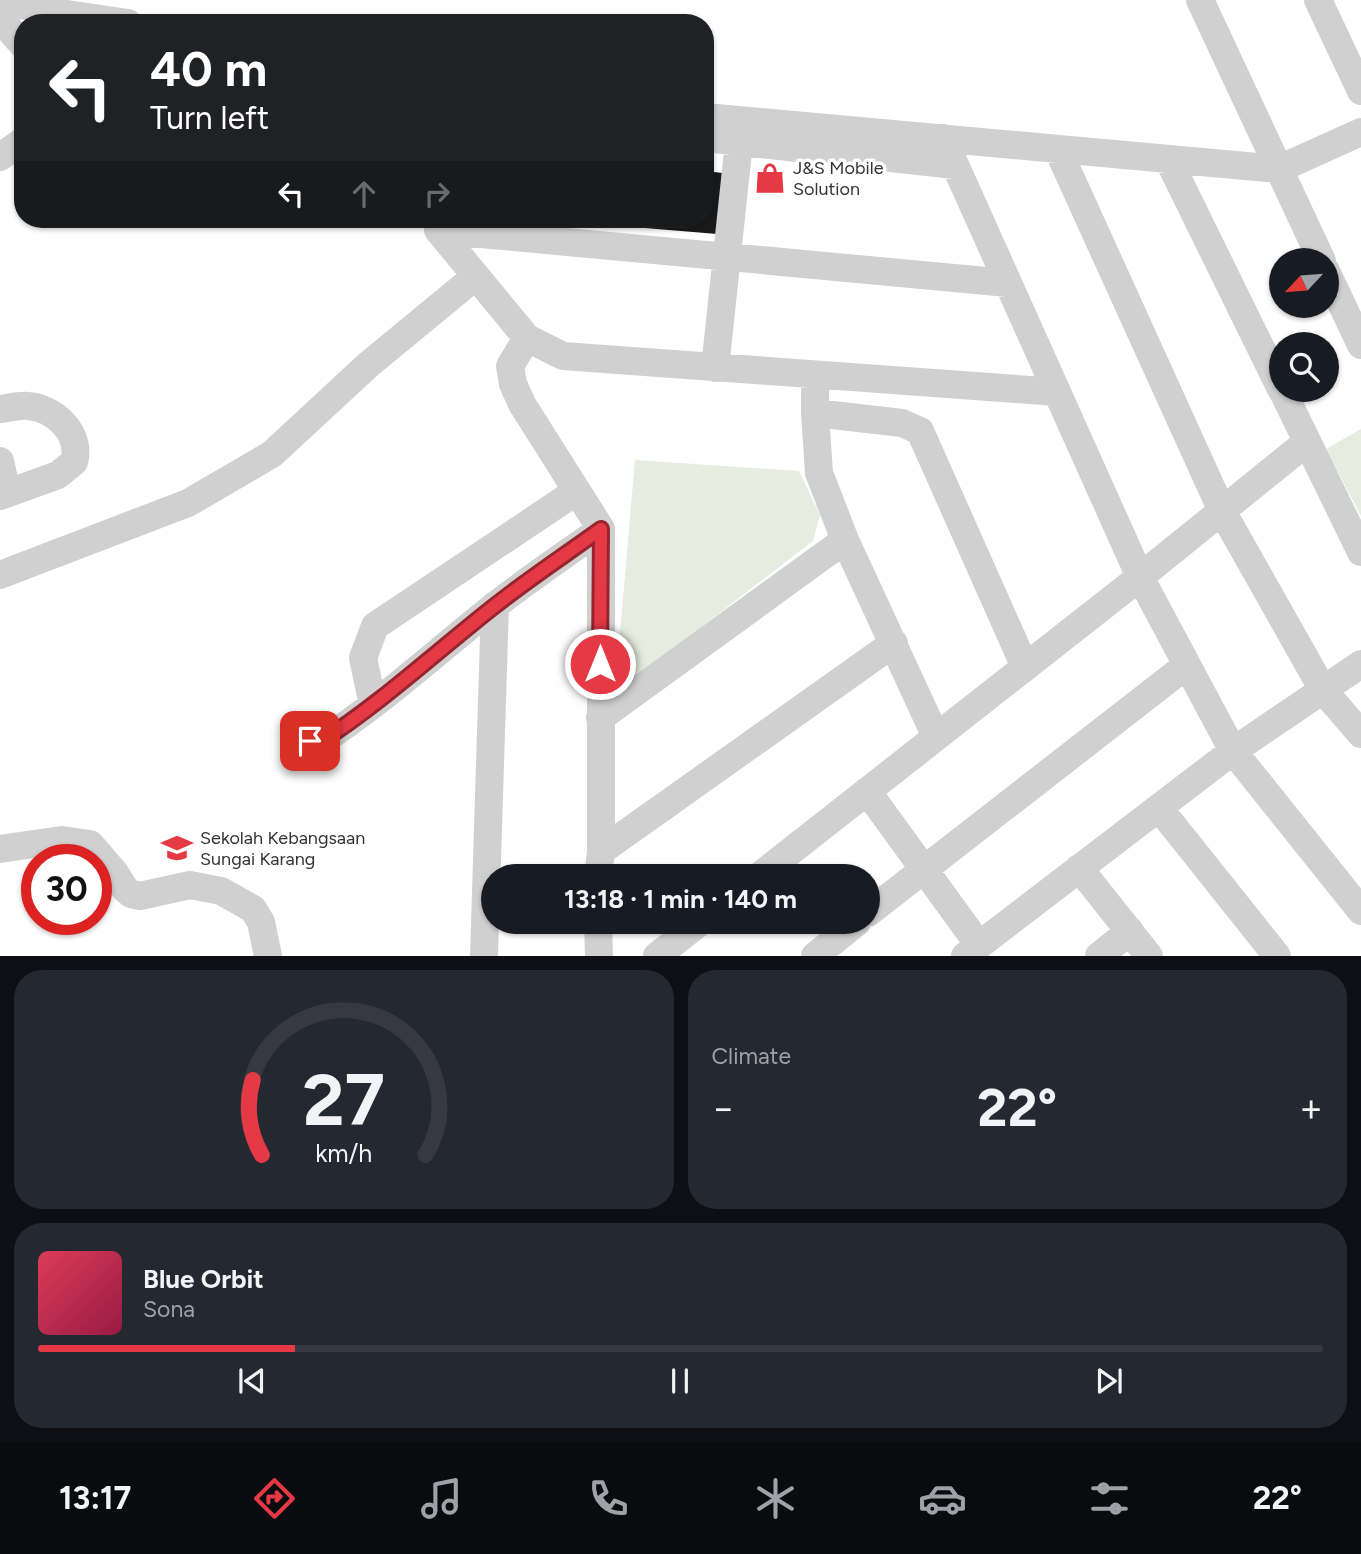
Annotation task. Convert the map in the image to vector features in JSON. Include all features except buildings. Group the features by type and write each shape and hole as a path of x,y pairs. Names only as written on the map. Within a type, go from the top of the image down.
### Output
{"street":[{"path":"1,0 67,14"},
{"path":"1200,0 1316,248"},
{"path":"1318,0 1361,91"},
{"path":"0,11 14,35"},
{"path":"714,118 1279,169 1361,132"},
{"path":"943,138 1140,577 1233,751 1361,911"},
{"path":"714,139 955,165"},
{"path":"715,368 739,142"},
{"path":"1058,150 1222,511 1323,690 1361,734"},
{"path":"1168,159 1269,365"},
{"path":"441,228 527,338 564,356 1057,392"},
{"path":"473,228 726,257 1008,283"},
{"path":"0,575 188,503 271,454 369,365 476,276"},
{"path":"1339,298 1361,345"},
{"path":"527,338 510,366 513,384 522,404 601,529 599,864"},
{"path":"815,375 820,473 845,540 936,737"},
{"path":"1287,402 1361,551"},
{"path":"0,409 26,406 52,414 72,434 77,447 74,462 58,475 4,494 0,461"},
{"path":"815,413 902,423 920,431 1025,667"},
{"path":"774,864 1307,442"},
{"path":"373,705 363,658 375,626 577,491"},
{"path":"304,736 319,743 373,705 495,605 601,529"},
{"path":"600,718 845,540"},
{"path":"491,864 495,605"},
{"path":"599,864 894,643"},
{"path":"867,791 924,869 972,950 1233,751 1361,664"},
{"path":"880,904 1187,665"},
{"path":"1158,808 1277,956"},
{"path":"0,849 62,840 90,844 131,894 140,896 190,885 221,891 253,909 261,922 268,956"},
{"path":"1079,868 1149,956"},
{"path":"1099,956 1130,931"},
{"path":"484,956 486,934"},
{"path":"598,934 599,956"},
{"path":"657,956 685,934"},
{"path":"815,956 842,934"}],"shaded area":[{"path":"1361,429 1361,516 1326,449"},
{"path":"635,460 799,471 820,515 813,541 634,679 617,668"}],"place":[{"name":"J&S Mobile Solution","path":"770,178"},
{"name":"Sekolah Kebangsaan Sungai Karang","path":"177,848"}],"route":[{"path":"310,741 319,743 332,735 373,705 495,605 601,529 600,664"}]}
